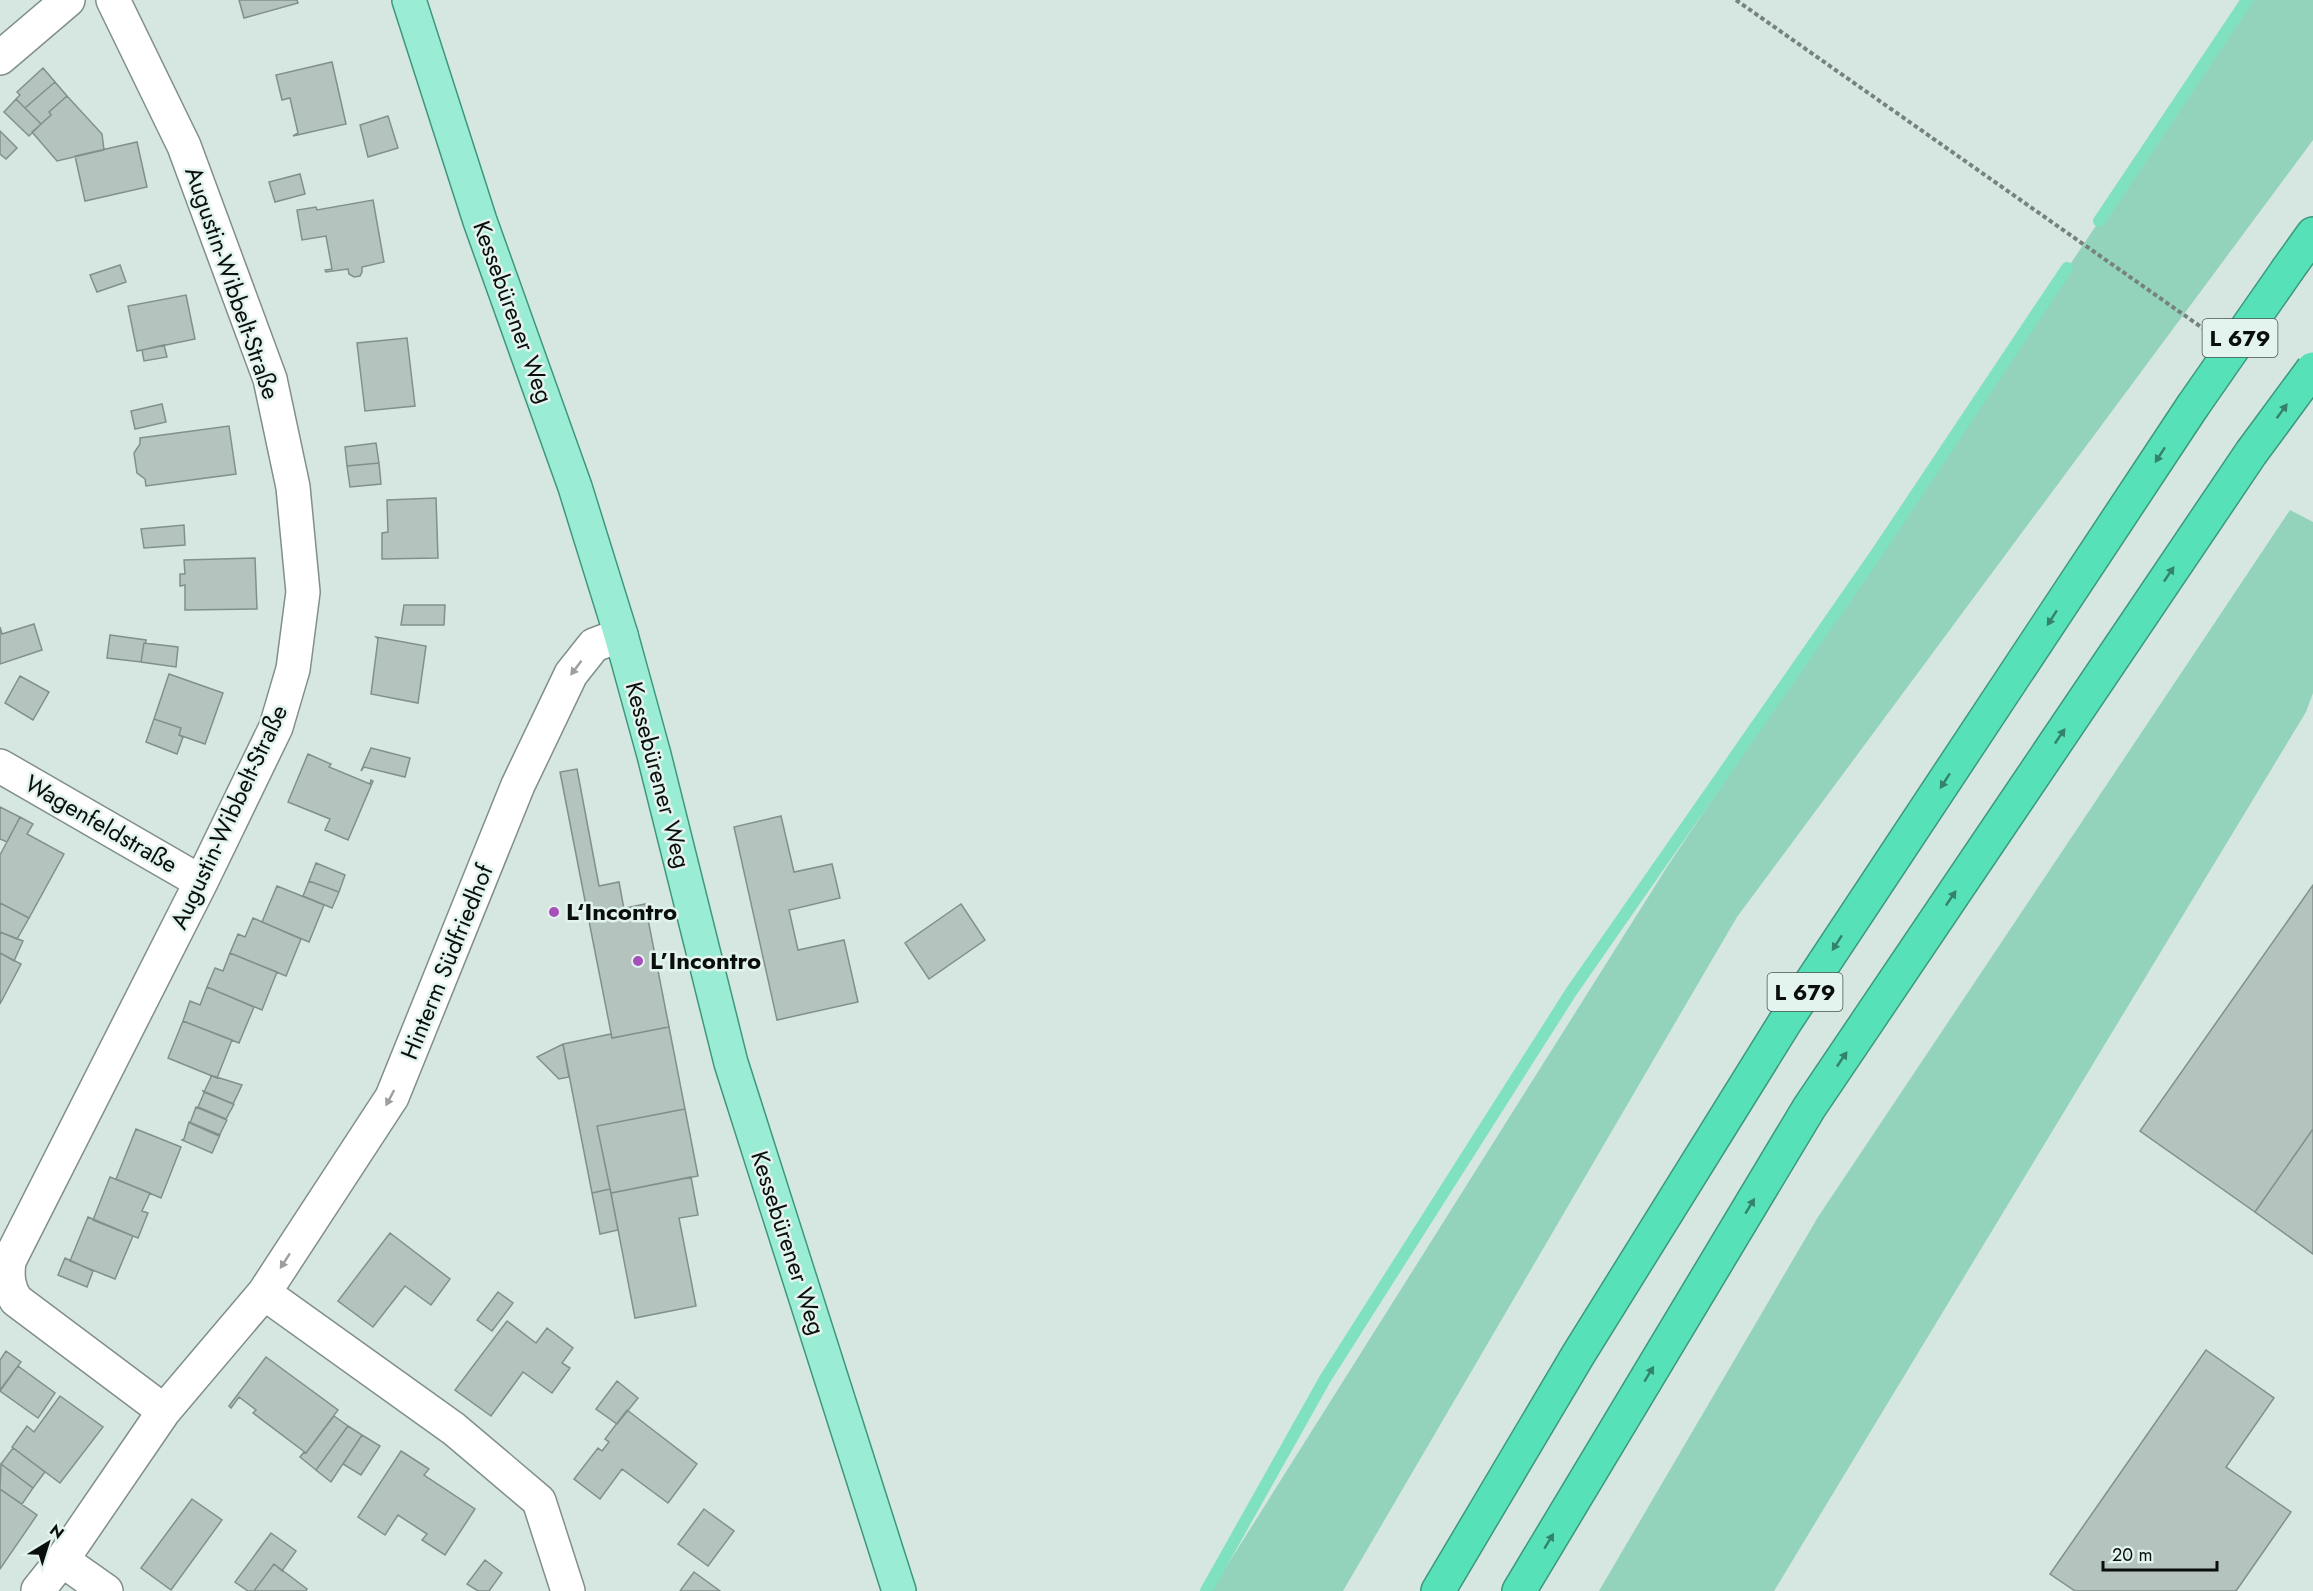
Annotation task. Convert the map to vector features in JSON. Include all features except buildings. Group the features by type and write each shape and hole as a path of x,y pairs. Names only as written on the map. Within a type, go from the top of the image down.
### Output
{"highway":[{"name":"L 679","path":"1437,1591 1578,1354 1785,1022 2192,406 2313,234"},
{"name":"L 679","path":"1519,1591 1809,1108 2252,453 2313,369"}],"main road":[{"name":"Kessebürener Weg","path":"409,0 480,221 575,487 621,635 654,755 731,1064 899,1591"}],"street":[{"path":"0,58 68,0"},
{"name":"Augustin-Wibbelt-Straße","path":"113,0 184,146 270,379 295,499 303,592 293,669 276,727 201,882 9,1262 7,1276 9,1289 16,1300 164,1410"},
{"name":"Hinterm Südfriedhof","path":"38,1590 62,1560 164,1410 264,1293 392,1097 518,785 570,674 594,645 621,635"},
{"name":"Wagenfeldstraße","path":"0,766 201,882"},
{"path":"264,1293 454,1428 539,1501 568,1591"},
{"path":"62,1560 106,1591"}],"path":[{"path":"1736,0 2171,306"}],"green space":[{"path":"2247,0 2313,0 2313,140 1737,917 1343,1591 1211,1591 1667,867"},
{"path":"2290,510 2313,522 2313,693 2306,712 1774,1591 1599,1591 1818,1217"}],"waterway":[{"path":"2099,221 2247,0"},
{"path":"1206,1591 1325,1379 1571,992 1876,554 2067,268"}],"place":[{"name":"L‘Incontro","path":"554,912"},
{"name":"L’Incontro","path":"638,961"}]}
